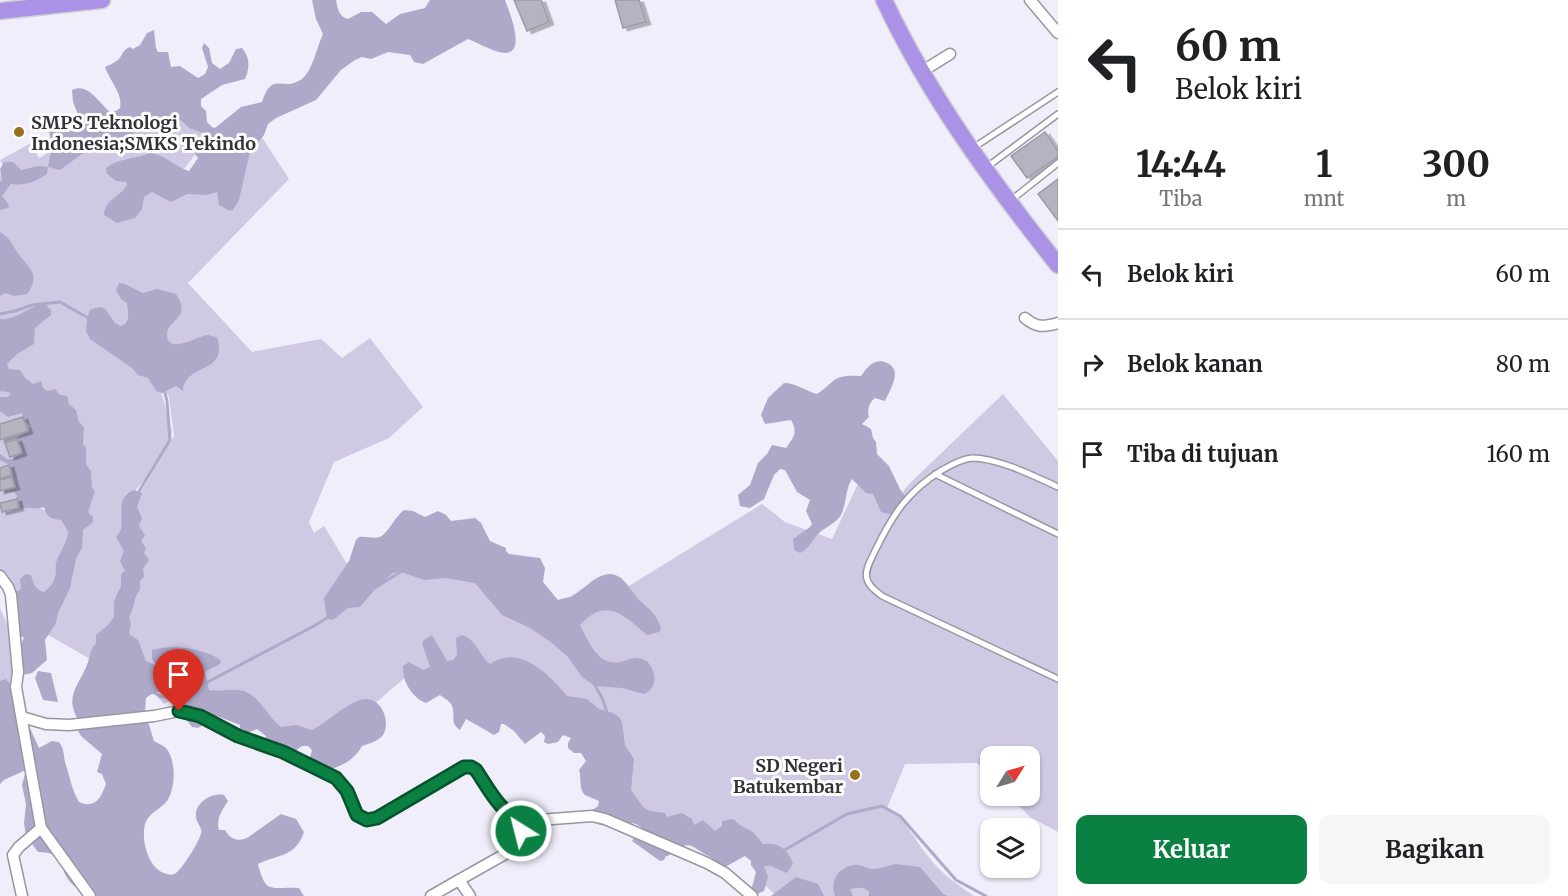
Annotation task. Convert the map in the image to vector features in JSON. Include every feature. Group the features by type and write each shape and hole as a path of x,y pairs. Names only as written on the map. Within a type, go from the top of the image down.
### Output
{"highway":[{"path":"0,11 24,3 102,0"},
{"path":"884,0 921,72 971,149 1058,265"}],"street":[{"path":"1030,0 1058,33"},
{"path":"921,72 950,54"},
{"path":"1025,318 1044,327 1058,322"},
{"path":"0,576 11,595 18,672 16,687 41,828 90,896"},
{"path":"22,717 46,724 69,725 154,716 179,711 190,712 238,736 283,752 336,778 347,791 357,815 367,820 377,818 464,767 471,767 476,770 507,813 518,819 526,821 592,816 605,819 706,862 725,873 752,896"},
{"path":"431,896 507,853 526,821"},
{"path":"22,896 13,855 19,846 41,828"},
{"path":"459,880 470,896"}],"lane":[{"path":"971,149 1058,92"},
{"path":"985,168 1058,114"},
{"path":"1009,202 1058,163"},
{"path":"1058,487 1014,468 977,459 970,458 955,463 925,481 902,503 888,525 867,569 866,579 882,596 1058,679"},
{"path":"935,474 1058,534"}],"shaded area":[{"path":"312,0 336,0 339,12 345,18 348,19 361,12 372,12 386,24 400,14 425,8 430,0 505,0 510,14 516,42 514,49 508,53 495,51 468,39 423,64 414,62 410,55 388,52 371,59 362,57 355,60 341,70 316,100 268,124 264,135 250,152 239,200 230,211 219,205 217,192 207,195 187,194 171,202 152,192 144,197 142,209 135,218 117,223 104,215 107,205 127,184 116,181 107,174 106,168 111,165 150,153 161,156 189,171 198,158 195,154 208,135 189,128 181,120 165,123 152,131 141,128 117,144 86,151 60,170 48,167 52,145 48,127 79,117 73,102 72,90 78,88 88,91 110,112 116,111 120,108 120,97 105,67 118,60 127,48 133,49 140,45 147,33 154,30 156,48 158,52 168,52 171,67 180,66 198,78 205,74 208,67 202,48 204,43 209,48 212,63 220,69 229,63 236,49 242,48 245,51 248,71 245,79 222,85 201,99 201,106 206,111 207,122 215,128 241,107 262,102 266,92 275,84 290,84 303,78 312,64 323,34 316,19"},
{"path":"188,107 207,139 184,169 192,182 259,133 289,179 188,283 252,352 321,339 342,358 370,338 423,407 389,438 334,462 309,522 314,533 324,526 353,574 421,552 567,624 762,504 785,522 832,539 862,475 887,511 909,484 1003,394 1058,461 1058,832 1040,822 1040,818 1030,817 1019,806 1040,806 1040,746 980,746 980,766 977,763 905,764 887,808 904,823 938,867 974,896 776,896 764,884 759,865 777,864 632,804 624,748 408,675 373,705 317,734 279,730 203,689 199,683 164,704 142,681 125,631 132,536 138,497 174,436 169,397 159,378 89,318 66,306 87,319 161,391 172,432 164,451 130,497 124,561 127,578 104,667 43,632 85,485 0,370 42,306 4,322 0,321 0,175 6,171 0,160 31,143 39,158 55,149"},
{"path":"4,162 13,162 21,170 38,166 48,167 47,174 34,181 25,184 11,184 2,196 9,205 8,208 0,210 0,182 2,180 0,169"},
{"path":"0,232 9,240 32,272 33,281 27,294 14,296 5,293 0,296"},
{"path":"119,283 143,293 157,289 176,294 182,309 168,330 169,341 173,344 208,335 217,337 219,349 217,357 212,363 191,376 183,391 176,386 162,393 156,391 148,378 138,375 132,368 90,339 86,331 90,310 102,307 115,323 121,326 126,322 127,303 121,299 116,290"},
{"path":"44,303 51,310 51,315 35,328 34,344 17,354 7,364 9,369 20,370 33,384 41,381 43,388 47,391 55,389 60,395 67,396 69,404 76,410 79,422 84,427 83,444 86,447 86,464 91,471 92,488 95,491 88,512 93,517 93,522 83,530 82,548 76,559 70,588 58,613 56,623 45,640 47,660 32,673 23,675 20,651 24,638 15,632 12,590 19,591 20,579 26,574 31,575 35,585 41,591 44,592 49,587 54,579 56,563 68,532 61,520 50,517 44,507 9,511 9,505 15,503 17,496 14,492 5,493 2,487 13,474 9,470 10,465 0,460 0,454 7,459 13,459 21,453 17,437 28,431 30,426 24,420 22,413 8,417 0,411 0,397 8,397 11,393 0,392 0,319 12,317"},
{"path":"881,361 893,367 895,377 885,401 875,398 871,402 868,409 869,417 862,424 871,429 876,442 877,454 889,466 907,499 904,507 893,515 881,512 873,494 866,493 852,479 841,515 800,553 794,550 793,539 812,524 806,511 810,500 797,492 785,470 780,469 774,475 764,499 750,508 740,506 738,495 750,485 758,463 772,445 786,448 794,434 791,420 765,424 761,415 768,398 784,383 793,384 817,394 836,379 845,376 861,376 871,364"},
{"path":"0,384 16,391 38,437 25,499 72,527 55,591 9,595 0,583"},
{"path":"134,490 142,493 137,507 142,518 139,526 145,535 141,541 146,548 144,553 149,560 143,569 144,577 140,581 140,590 129,617 131,625 129,634 138,640 146,661 157,666 152,659 152,650 159,648 188,648 207,653 221,661 220,664 205,672 209,690 234,690 251,695 281,727 296,725 312,730 352,703 365,699 376,702 383,712 386,724 381,737 362,746 353,758 340,766 311,774 308,765 312,750 308,746 302,746 291,754 279,749 267,753 266,736 257,729 244,734 240,730 240,725 217,716 198,728 192,727 181,713 185,704 176,697 166,692 156,692 146,698 145,712 154,741 165,747 169,753 174,774 172,789 167,801 149,817 145,824 145,846 155,867 170,875 179,870 201,834 196,817 198,807 209,797 224,795 228,801 219,818 218,826 219,830 225,830 234,839 247,838 281,814 296,819 304,832 296,847 285,854 258,864 267,885 276,888 299,888 304,896 92,896 71,883 57,858 38,852 26,836 24,823 26,804 22,785 26,770 0,784 0,681 6,679 11,685 19,713 29,726 39,748 52,741 59,742 61,745 71,784 79,802 89,804 97,801 104,789 106,784 102,774 97,772 102,754 78,731 80,722 75,714 72,699 91,650 96,643 96,635 114,617 114,601 121,586 121,574 125,571 120,561 124,551 116,537 122,524 122,502 128,493"},
{"path":"404,510 413,511 425,517 438,511 451,521 475,518 481,523 490,541 506,548 509,554 540,558 545,568 543,582 558,600 572,596 602,576 608,574 621,578 655,616 661,629 659,632 647,635 623,615 607,610 589,616 580,625 590,645 606,660 620,662 637,658 647,661 654,675 652,688 644,694 622,688 595,686 582,677 568,657 552,643 530,628 502,615 475,583 445,578 424,580 401,572 393,573 360,607 348,608 333,620 328,619 324,598 349,561 356,540 359,537 380,537"},
{"path":"0,608 11,633 12,682 0,713"},
{"path":"432,635 447,661 453,660 457,655 456,638 462,635 471,640 490,664 501,658 523,659 543,671 567,696 587,699 599,709 619,717 622,722 625,745 634,759 631,790 644,808 665,813 667,817 682,813 692,819 694,825 703,820 715,831 722,826 722,821 733,819 753,832 763,844 774,844 782,848 793,864 787,873 771,866 764,866 768,877 764,891 757,894 751,891 756,872 751,861 745,856 725,867 686,845 660,861 632,841 641,827 638,825 630,823 618,829 616,826 595,823 588,813 598,806 599,801 585,795 582,789 579,770 586,761 581,753 574,753 568,748 571,738 563,735 558,742 548,744 544,742 545,736 541,732 525,744 514,731 504,724 501,724 499,732 494,735 466,719 460,730 455,725 452,706 447,700 440,695 426,703 412,693 404,677 403,666 409,662 423,670 430,667 422,643"},
{"path":"38,671 51,673 58,702 43,700 35,678"},
{"path":"895,864 920,867 943,894 948,896 869,896 867,890 860,888 850,889 853,896 835,896 834,880 843,869 854,865 872,869"},
{"path":"796,877 818,884 824,896 771,896"}],"building":[{"path":"514,0 541,0 549,22 527,31"},
{"path":"615,0 639,0 646,22 623,28"},
{"path":"1045,132 1058,151 1058,157 1027,178 1011,156"},
{"path":"1058,179 1058,221 1038,194"},
{"path":"23,417 28,431 0,440 0,424"},
{"path":"17,439 22,453 10,457 5,443"},
{"path":"9,465 12,475 0,479 0,468"},
{"path":"12,477 15,487 0,491 0,480"},
{"path":"17,499 19,508 2,512 0,503"}],"waterway":[{"path":"0,314 32,305 60,302 97,323 128,356 160,374 167,401 170,440 135,498 130,529 132,573 126,614 118,632 116,653 137,684 162,697 183,695 314,626 418,561 484,584 552,627 578,655 602,698 614,732 629,809 651,828 697,844 715,843 732,836 753,841 769,859 847,814 882,806 900,816 956,880 986,896"}],"place":[{"name":"SMPS Teknologi Indonesia;SMKS Tekindo","path":"19,132"},
{"name":"SD Negeri Batukembar","path":"855,775"}],"route":[{"path":"179,711 200,716 238,736 283,752 336,778 347,791 361,819 377,818 464,767 471,767 476,770 507,813 526,821 521,831"}]}
